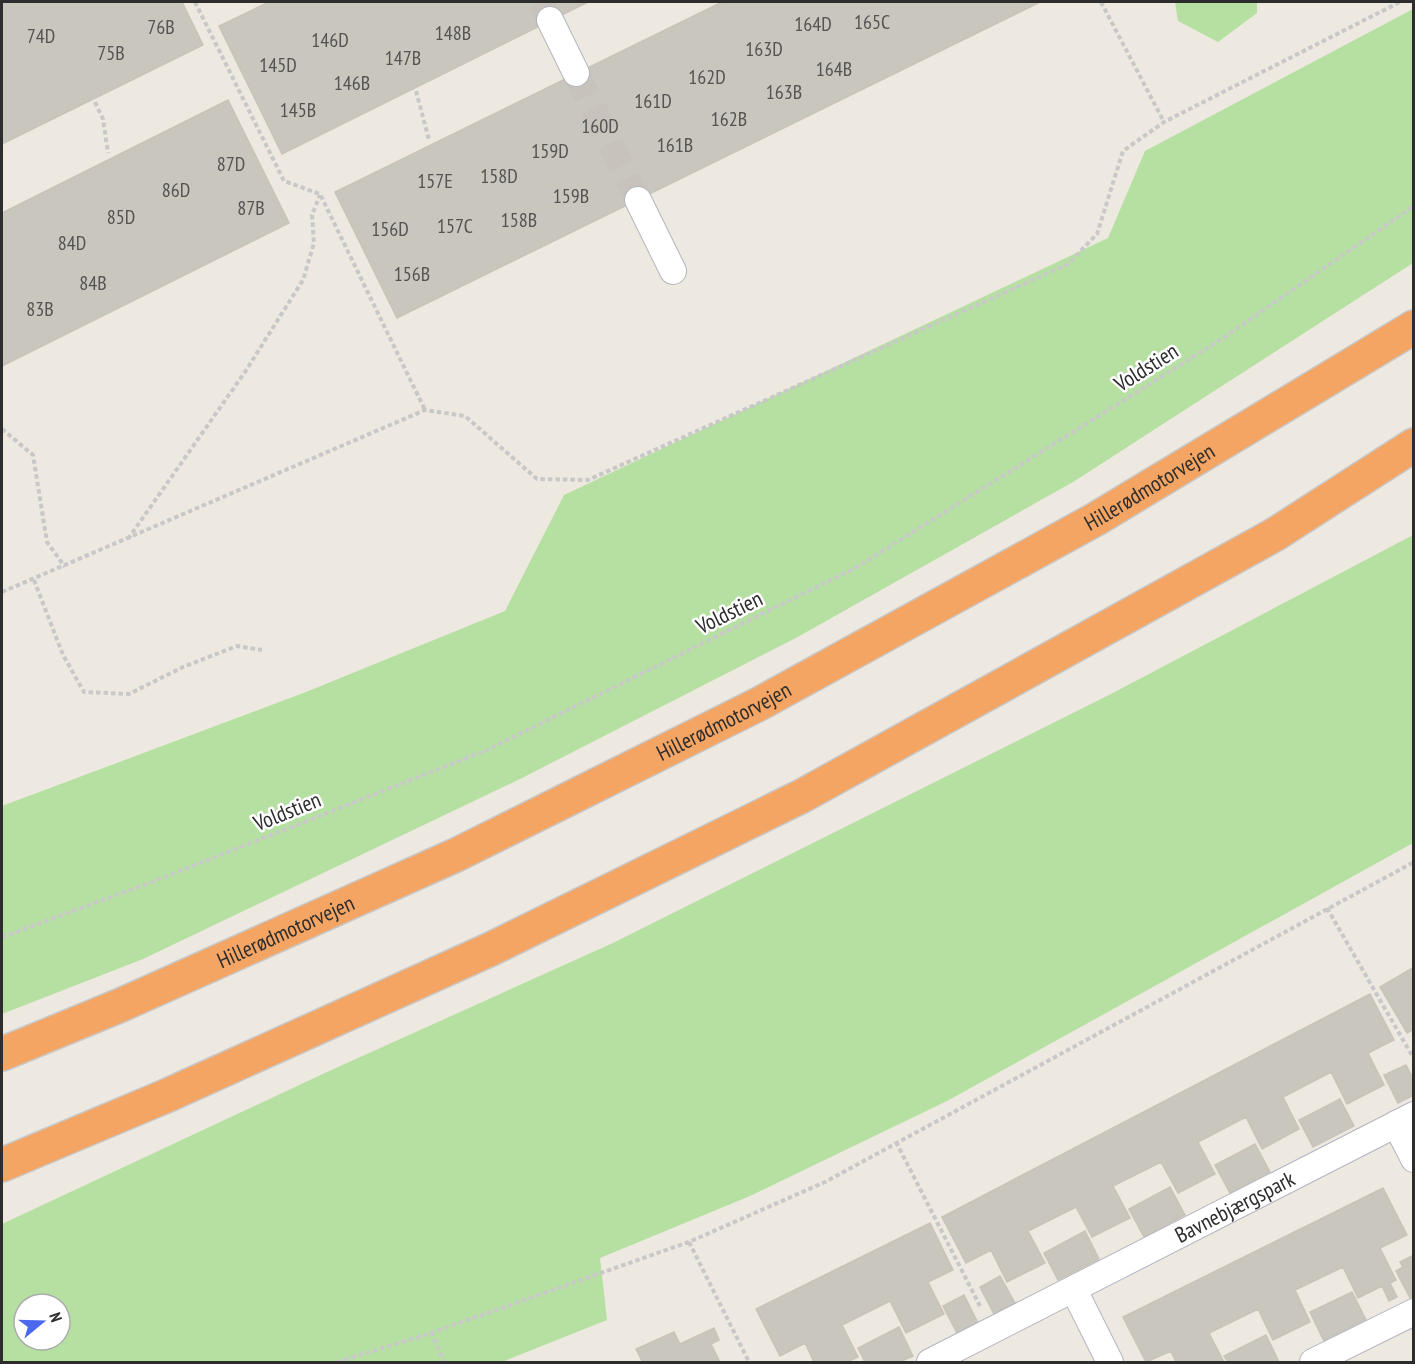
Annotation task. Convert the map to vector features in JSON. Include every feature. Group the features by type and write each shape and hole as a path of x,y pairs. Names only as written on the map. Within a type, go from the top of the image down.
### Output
{"highway":[{"name":"Hillerødmotorvejen","path":"2,1054 121,1005 456,855 759,704 1096,519 1413,327"},
{"path":"2,1165 177,1091 491,949 802,796 1274,535 1413,445"},
{"path":"1274,535 1413,471"}],"street":[{"path":"550,21 576,73"},
{"path":"638,200 673,272"},
{"name":"Bavnebjærgspark","path":"930,1362 1405,1120 1413,1159"},
{"path":"1074,1290 1110,1362"},
{"path":"1313,1362 1413,1312"}],"path":[{"path":"195,2 284,181 320,194 425,410"},
{"path":"1101,2 1164,122"},
{"path":"2,592 65,567 425,410 465,416 537,479 588,480 1068,264 1096,234 1123,151 1164,122 1400,2"},
{"path":"416,91 429,140"},
{"path":"95,102 103,119 108,153"},
{"path":"127,540 245,372 303,280 314,243 312,215 320,194"},
{"name":"Voldstien","path":"2,937 144,885 487,750 857,567 1220,340 1413,206"},
{"path":"2,429 33,455 47,542 65,567"},
{"path":"34,580 63,655 84,692 129,694 183,667 237,646 262,650"},
{"path":"337,1362 432,1332 689,1242 825,1182 1413,862"},
{"path":"1326,908 1413,1059"},
{"path":"896,1142 993,1331"},
{"path":"689,1242 749,1362"},
{"path":"432,1332 444,1362"}],"green space":[{"path":"1175,2 1257,2 1257,13 1218,42 1178,21"},
{"path":"1413,9 1413,263 1073,482 794,639 518,780 143,959 2,1014 2,806 306,692 505,611 564,495 1108,238 1145,151"},
{"path":"1413,535 1413,843 947,1101 750,1196 600,1258 607,1320 502,1362 2,1362 2,1224 327,1072 613,943 1109,695"}],"building":[{"path":"2,2 182,2 203,45 2,144"},
{"path":"269,2 588,2 282,154 219,26"},
{"path":"722,2 1040,2 397,318 335,192"},
{"path":"228,100 289,223 2,366 2,213"},
{"path":"1414,967 1414,1029 1407,1033 1380,987"},
{"path":"1370,994 1394,1040 1368,1053 1384,1085 1347,1104 1331,1072 1283,1097 1299,1129 1262,1149 1246,1117 1198,1142 1215,1174 1178,1193 1161,1162 1113,1186 1130,1218 1092,1237 1076,1207 1028,1231 1045,1263 1007,1282 991,1250 966,1263 942,1217"},
{"path":"1406,1065 1414,1080 1414,1095 1398,1103 1384,1075"},
{"path":"1340,1099 1354,1126 1313,1147 1299,1120"},
{"path":"1255,1144 1270,1172 1230,1193 1215,1165"},
{"path":"1170,1187 1185,1215 1144,1237 1129,1209"},
{"path":"1383,1188 1407,1235 1380,1248 1396,1280 1390,1283 1397,1297 1389,1301 1382,1286 1358,1298 1343,1267 1295,1290 1310,1322 1273,1340 1258,1309 1209,1333 1224,1362 1176,1362 1171,1351 1146,1362 1123,1317"},
{"path":"930,1223 953,1270 928,1282 944,1314 906,1333 890,1301 842,1325 858,1357 847,1362 814,1362 805,1343 780,1356 756,1309"},
{"path":"1085,1231 1099,1259 1058,1280 1044,1253"},
{"path":"1414,1255 1414,1297 1410,1298 1396,1271 1403,1267 1400,1262"},
{"path":"1000,1276 1015,1303 994,1314 980,1287"},
{"path":"1352,1292 1366,1320 1324,1341 1310,1312"},
{"path":"964,1295 978,1323 957,1333 943,1306"},
{"path":"899,1327 913,1356 899,1362 865,1362 858,1348"},
{"path":"714,1328 719,1340 711,1344 720,1362 639,1362 642,1361 636,1349 674,1332 680,1344"},
{"path":"1266,1335 1279,1362 1228,1362 1224,1356"}],"tunnel":[{"path":"541,2 550,20"},
{"path":"576,73 638,200"}]}
